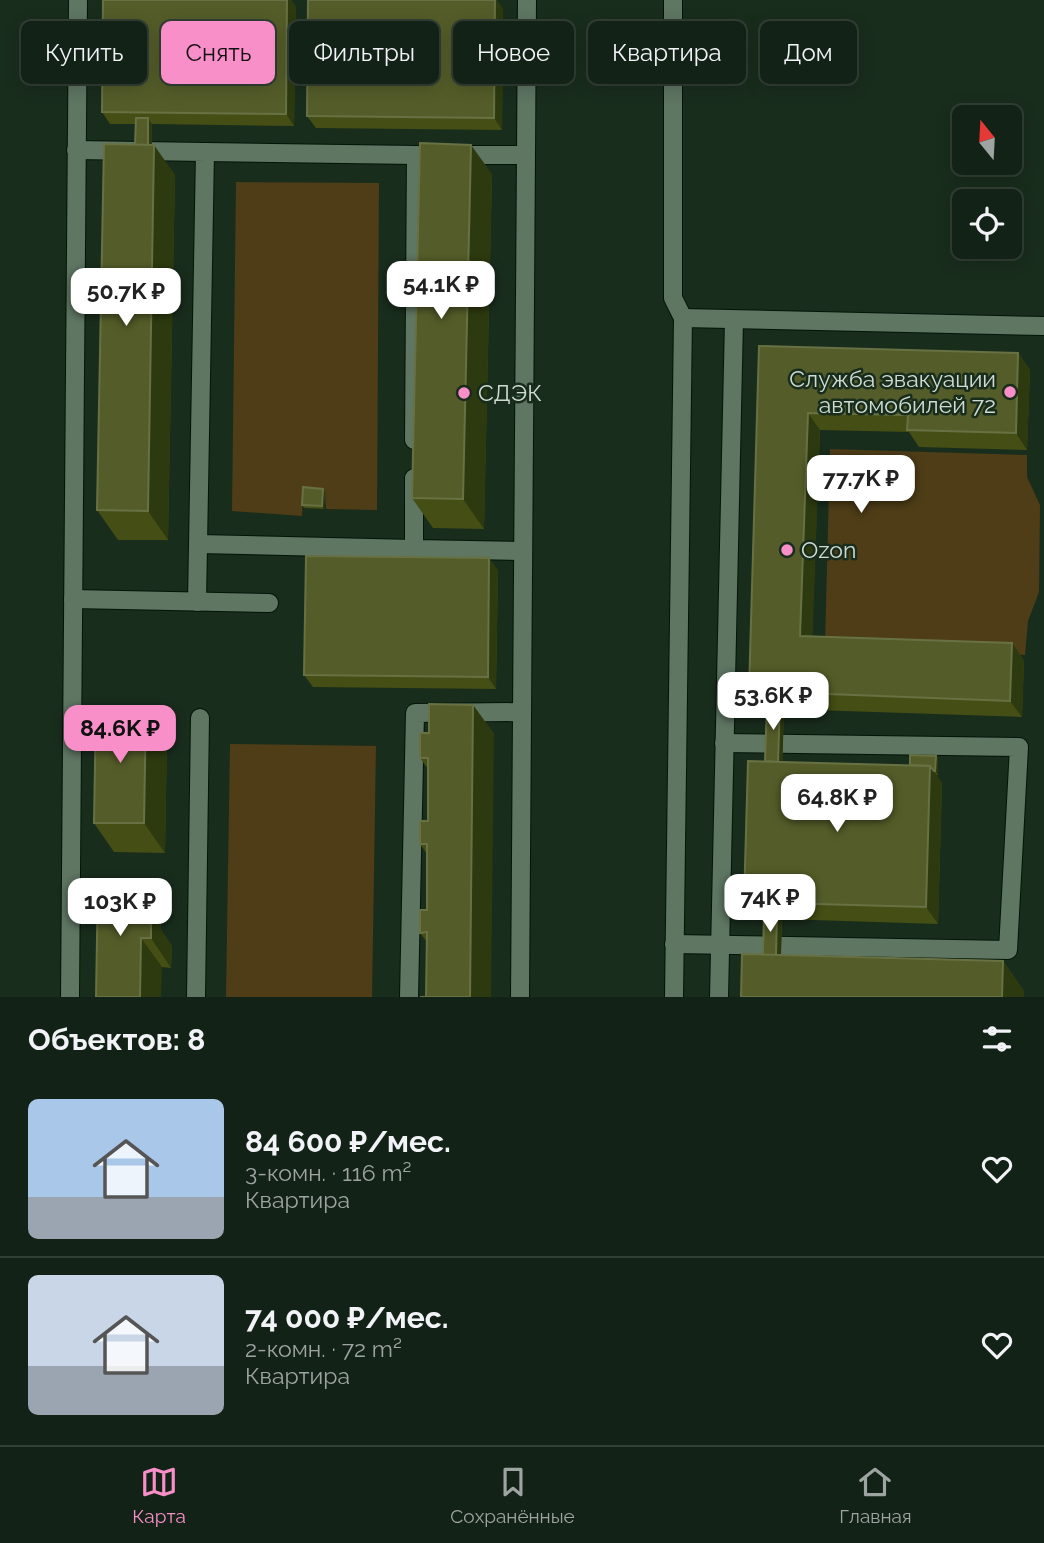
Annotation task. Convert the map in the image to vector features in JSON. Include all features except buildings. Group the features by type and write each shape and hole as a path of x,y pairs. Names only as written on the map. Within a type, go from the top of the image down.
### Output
{"lane":[{"path":"71,997 78,0"},
{"path":"520,997 521,551 527,0"},
{"path":"673,0 673,298 683,318 674,997"},
{"path":"76,150 526,155"},
{"path":"197,602 205,152"},
{"path":"414,549 416,155"},
{"path":"683,318 1044,326"},
{"path":"719,997 734,320"},
{"path":"198,544 521,551"},
{"path":"73,600 269,603"},
{"path":"409,997 415,713 522,712"},
{"path":"196,997 200,718"},
{"path":"674,944 1008,950 1019,747 724,743"}],"shaded area":[{"path":"236,182 379,183 377,510 326,509 325,492 303,491 302,516 232,511"},
{"path":"830,449 1027,455 1027,477 1040,505 1039,592 1028,621 1025,655 825,646"},
{"path":"230,744 376,746 372,997 226,997"}],"place":[{"name":"Служба эвакуации автомобилей 72","path":"1010,392"},
{"name":"СДЭК","path":"464,393"},
{"name":"Ozon","path":"787,550"}]}
